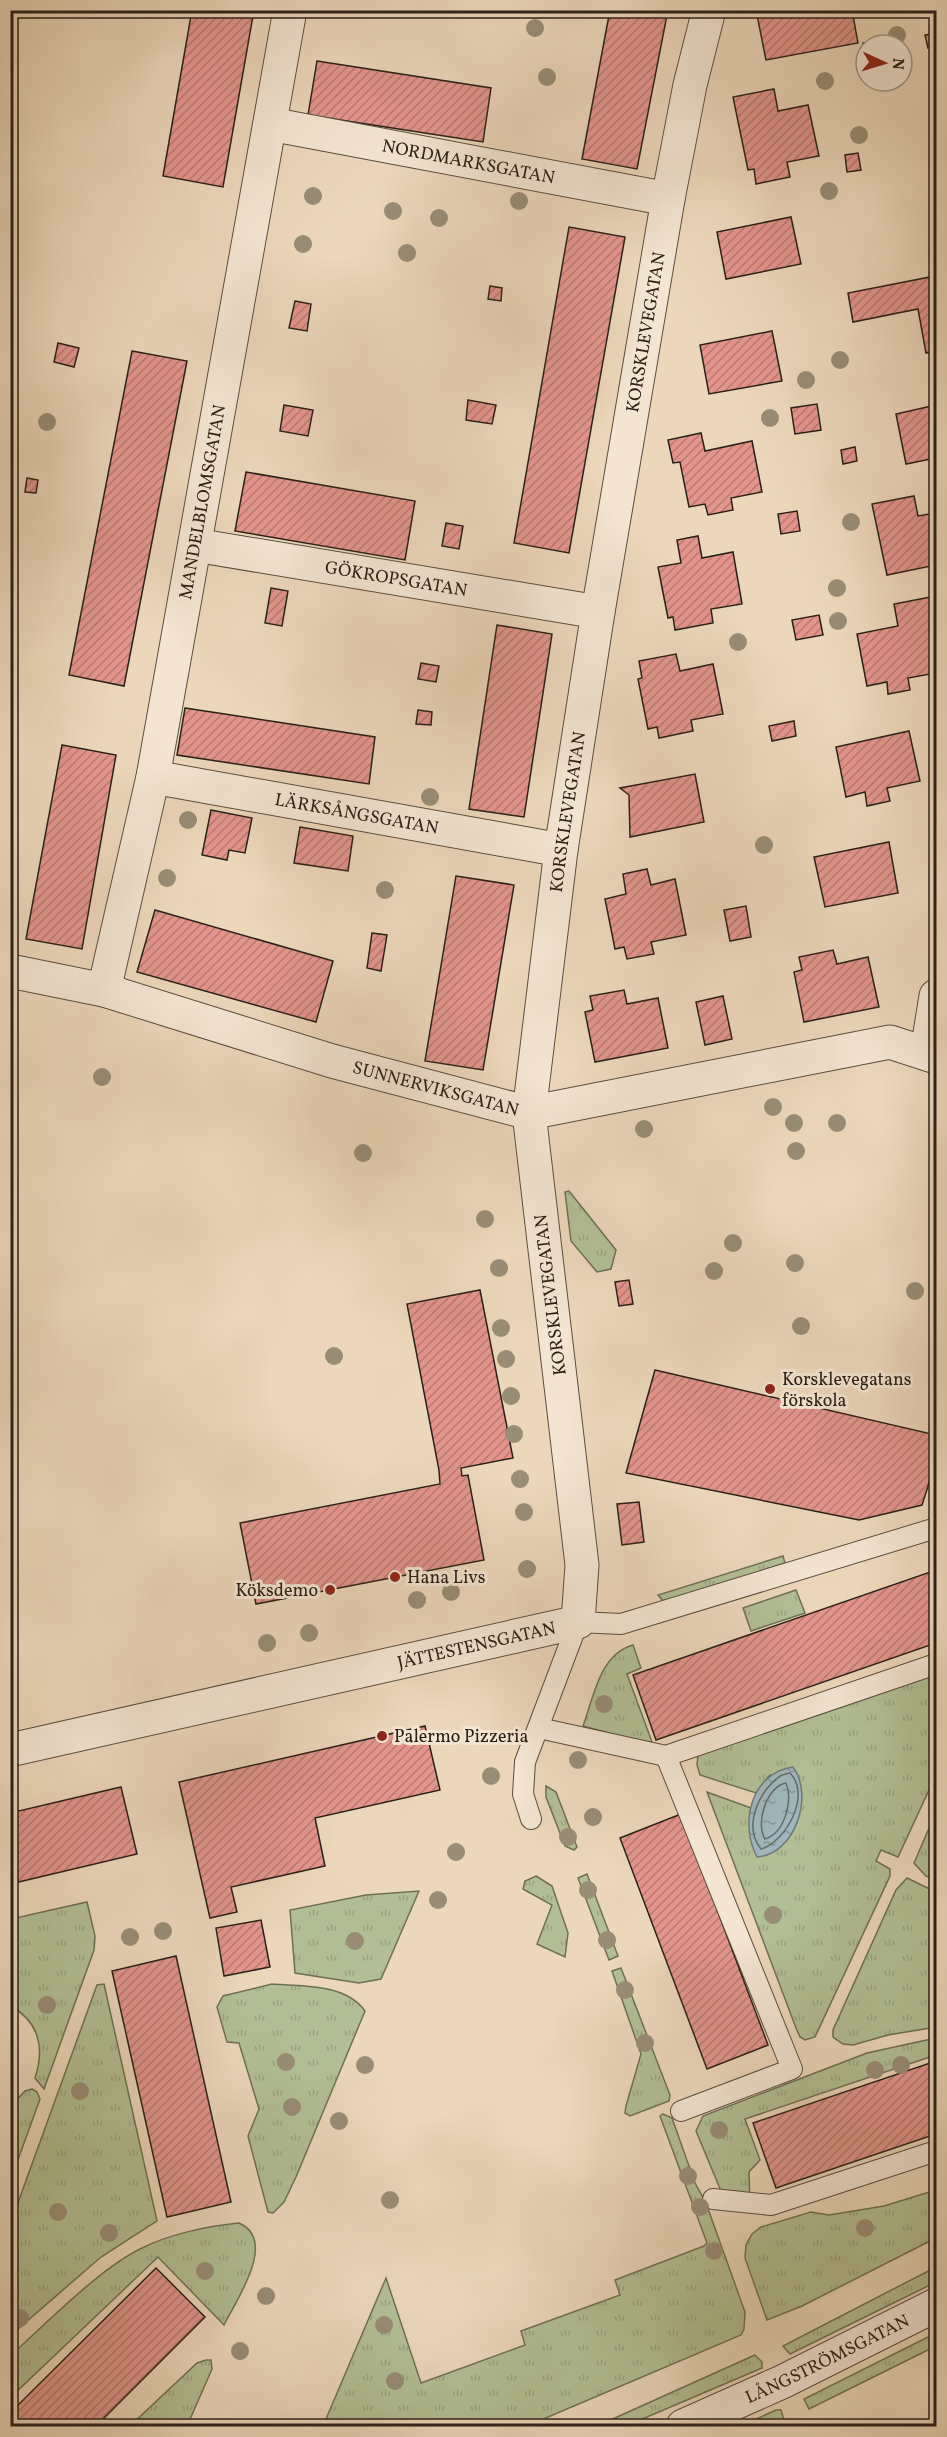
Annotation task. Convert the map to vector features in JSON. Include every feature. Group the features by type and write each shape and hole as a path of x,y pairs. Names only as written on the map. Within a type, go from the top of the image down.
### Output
{"street":[{"name":"MANDELBLOMSGATAN","path":"104,990 153,777 290,10"},
{"name":"KORSKLEVEGATAN","path":"578,1622 582,1565 529,1113 561,850 598,612 668,199 690,85 709,10"},
{"name":"NORDMARKSGATAN","path":"270,124 668,199"},
{"name":"GÖKROPSGATAN","path":"195,545 598,612"},
{"name":"LÄRKSÅNGSGATAN","path":"153,777 561,850"},
{"name":"SUNNERVIKSGATAN","path":"10,971 104,990 332,1060 529,1113 890,1042 932,1054"},
{"path":"932,1054 936,996"},
{"name":"JÄTTESTENSGATAN","path":"10,1750 578,1622"},
{"name":"LÅNGSTRÖMSGATAN","path":"683,2427 793,2378 936,2305"}],"lane":[{"name":"JÄTTESTENSGATAN","path":"578,1622 621,1624 936,1528"},
{"path":"531,1819 523,1794 525,1762 578,1622"},
{"path":"538,1728 666,1756 936,1664"},
{"path":"666,1756 792,2069 681,2111"},
{"path":"713,2199 771,2205 936,2151"}],"green space":[{"path":"569,1191 616,1250 611,1269 597,1272 571,1241 565,1192"},
{"path":"783,1556 785,1563 665,1603 658,1595"},
{"path":"796,1590 805,1613 751,1631 743,1608"},
{"path":"633,1645 641,1668 627,1674 652,1742 650,1744 583,1726 595,1690 606,1667 613,1657"},
{"path":"936,1674 936,1775 898,1857 881,1850 876,1861 890,1869 890,1876 815,2037 805,2040 800,2037 796,2028 707,1792 751,1808 750,1812 787,1839 799,1816 770,1775 756,1793 700,1775 697,1765 698,1755"},
{"path":"546,1786 556,1792 577,1847 574,1850 565,1846 546,1797"},
{"path":"936,1812 936,1880 926,1876 914,1863"},
{"path":"587,1874 618,1956 609,1960 578,1878"},
{"path":"536,1876 552,1886 568,1933 565,1957 537,1944 552,1905 523,1889 525,1881"},
{"path":"907,1878 936,1892 936,2027 888,2035 853,2045 843,2044 833,2037 833,2030 896,1890"},
{"path":"419,1891 381,1979 359,1983 295,1973 290,1910 366,1895"},
{"path":"87,1902 95,1936 94,1950 44,2089 35,2078 39,2046 34,2028 20,2012 11,2006 11,1919"},
{"path":"621,1968 670,2095 669,2101 630,2116 625,2113 626,2106 641,2054 612,1971"},
{"path":"104,1984 157,2221 101,2257 11,2335 11,2222 97,1985"},
{"path":"272,1984 310,1986 335,1991 357,2002 365,2011 296,2177 284,2202 273,2213 268,2212 248,2136 259,2109 239,2043 227,2042 217,2007 223,1996"},
{"path":"936,2038 936,2055 745,2119 760,2160 749,2172 750,2203 726,2203 696,2131 703,2116 867,2053"},
{"path":"32,2089 37,2092 40,2099 11,2179 11,2106 25,2091"},
{"path":"663,2114 672,2118 695,2183 706,2203 745,2312 744,2329 741,2335 527,2426 323,2426 386,2278 421,2383 525,2345 521,2331 620,2295 615,2280 704,2246 707,2243 660,2116"},
{"path":"936,2190 936,2238 802,2306 767,2320 745,2258 746,2245 752,2234 761,2227 811,2212 829,2215 884,2206"},
{"path":"239,2223 250,2231 255,2242 255,2256 245,2286 224,2325 158,2257 11,2397 11,2355 74,2297 109,2269 142,2248 165,2239 202,2229"},
{"path":"936,2267 934,2283 790,2354 783,2346"},
{"path":"936,2333 936,2346 809,2409 804,2399"},
{"path":"755,2355 762,2362 762,2368 626,2426 597,2426"},
{"path":"211,2360 212,2369 187,2426 130,2426 197,2363"},
{"path":"776,2410 781,2410 785,2423 776,2426 741,2426"}],"water":[{"path":"793,1767 802,1792 798,1821 782,1846 771,1853 757,1857 749,1829 752,1802 758,1789 767,1779 779,1771"}],"building":[{"path":"192,10 254,10 223,187 163,176"},
{"path":"610,10 668,10 637,169 582,159"},
{"path":"756,10 852,10 856,33 854,33 854,44 766,60"},
{"path":"936,33 936,46 928,48 925,35"},
{"path":"317,61 491,88 483,142 308,115"},
{"path":"774,89 778,111 808,105 819,156 787,162 790,177 756,184 754,169 748,170 733,97"},
{"path":"858,153 861,170 847,172 845,155"},
{"path":"791,217 801,264 726,279 717,232"},
{"path":"569,227 625,237 569,553 514,543"},
{"path":"930,277 934,299 936,299 936,351 926,353 918,309 853,322 848,293"},
{"path":"490,286 502,288 501,301 488,299"},
{"path":"295,301 311,304 307,331 289,328"},
{"path":"772,331 782,381 709,394 700,345"},
{"path":"58,343 79,348 74,367 54,362"},
{"path":"132,351 187,361 124,686 69,675"},
{"path":"468,400 496,405 492,424 466,420"},
{"path":"817,404 821,430 795,434 791,408"},
{"path":"284,405 313,410 308,436 280,431"},
{"path":"936,405 936,458 906,464 896,414"},
{"path":"701,433 705,451 752,441 762,492 731,498 733,510 708,515 705,504 689,507 680,462 673,463 668,440"},
{"path":"855,447 857,461 843,464 841,450"},
{"path":"246,472 415,501 405,560 235,531"},
{"path":"27,478 38,480 36,493 25,492"},
{"path":"914,496 918,516 936,513 936,565 887,575 872,504"},
{"path":"797,511 800,531 781,534 778,514"},
{"path":"446,523 463,526 459,549 442,546"},
{"path":"698,536 702,558 733,552 742,604 711,609 713,623 675,630 673,617 668,618 658,567 681,563 677,540"},
{"path":"271,588 288,591 282,626 265,623"},
{"path":"936,596 936,625 930,626 936,673 908,678 910,690 888,694 887,682 867,686 857,634 898,626 894,604"},
{"path":"819,615 823,635 796,640 792,620"},
{"path":"497,625 552,634 524,817 469,809"},
{"path":"676,654 680,671 713,664 723,714 691,720 693,731 659,738 657,727 648,729 638,679 642,678 639,661"},
{"path":"421,663 439,666 436,682 418,679"},
{"path":"185,708 375,737 369,784 177,755"},
{"path":"418,710 432,712 431,725 416,724"},
{"path":"794,721 796,736 772,741 769,726"},
{"path":"909,731 920,781 887,788 890,801 867,806 865,792 846,797 836,747"},
{"path":"62,745 116,755 82,949 26,939"},
{"path":"695,774 704,822 630,837 629,795 620,788"},
{"path":"211,810 252,818 245,853 229,850 227,860 202,855"},
{"path":"300,827 353,836 348,871 294,863"},
{"path":"889,842 898,893 825,907 814,857"},
{"path":"647,869 651,885 675,879 686,935 651,942 654,954 627,959 624,947 615,949 605,899 626,894 623,874"},
{"path":"456,876 514,885 483,1070 425,1061"},
{"path":"746,906 751,937 730,941 724,910"},
{"path":"155,910 333,961 316,1022 137,972"},
{"path":"372,933 387,935 381,971 367,968"},
{"path":"833,950 837,964 868,957 879,1007 804,1022 794,972 802,970 799,957"},
{"path":"624,990 627,1004 658,998 668,1048 595,1062 585,1012 593,1010 590,996"},
{"path":"723,996 732,1039 705,1045 696,1002"},
{"path":"629,1280 633,1304 619,1306 615,1282"},
{"path":"480,1290 513,1458 461,1468 462,1476 468,1475 484,1560 256,1604 240,1523 440,1484 407,1304"},
{"path":"655,1370 936,1435 936,1461 922,1505 859,1520 626,1473"},
{"path":"639,1502 644,1542 622,1545 617,1504"},
{"path":"936,1570 936,1643 656,1740 633,1675"},
{"path":"425,1726 440,1790 315,1818 325,1866 231,1887 237,1912 210,1918 179,1782"},
{"path":"121,1787 137,1854 10,1884 10,1813"},
{"path":"681,1814 768,2045 707,2069 620,1838"},
{"path":"261,1920 270,1967 224,1976 216,1928"},
{"path":"176,1956 231,2202 167,2217 112,1971"},
{"path":"936,2061 936,2134 776,2188 753,2123"},
{"path":"156,2268 205,2317 96,2426 10,2426 10,2413"}],"place":[{"name":"Korsklevegatans förskola","path":"770,1389"},
{"name":"Hana Livs","path":"395,1577"},
{"name":"Köksdemo","path":"330,1590"},
{"name":"Palermo Pizzeria","path":"382,1736"}]}
